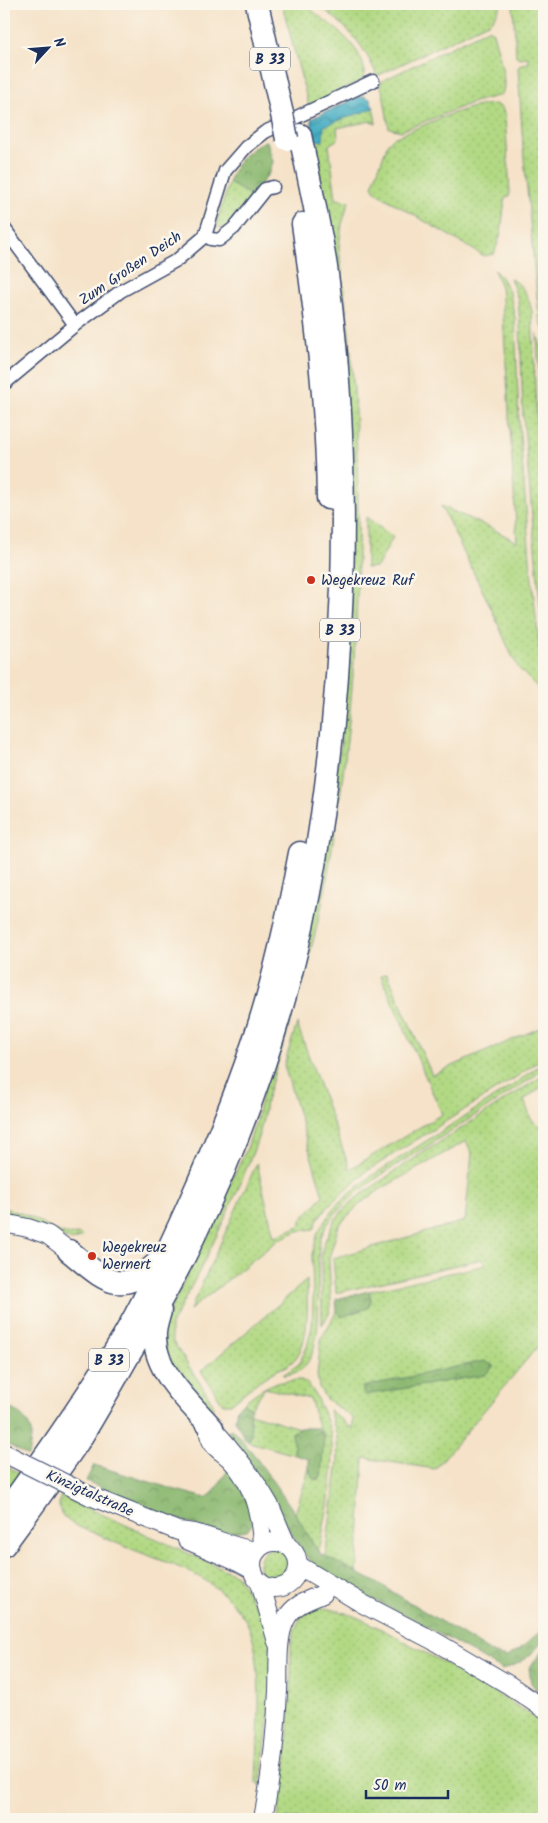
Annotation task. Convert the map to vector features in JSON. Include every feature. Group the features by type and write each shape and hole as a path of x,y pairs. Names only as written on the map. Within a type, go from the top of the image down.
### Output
{"highway":[{"name":"B 33","path":"257,4 289,112"},
{"name":"B 33","path":"4,1545 79,1440 162,1299 190,1246 245,1118 290,976 313,868 331,749 340,644 343,504 342,439 326,266 294,137 271,4"},
{"name":"B 33","path":"4,1514 68,1425 124,1335 167,1253 211,1155 240,1082 276,964 290,904 308,816 318,734 326,653 329,577 328,494 324,418 312,289 294,137"},
{"path":"69,1251 100,1276 116,1283 129,1282 148,1273 167,1253"},
{"name":"B 33","path":"162,1299 154,1337 158,1358 172,1381 212,1428"}],"street":[{"name":"Zum Großen Deich","path":"4,384 75,325 122,291 177,260 204,236 226,171 246,146 265,132 372,81"},
{"name":"Zum Großen Deich","path":"204,236 219,240 234,228 265,189 273,187"},
{"path":"4,228 75,325"},
{"path":"8,1224 48,1235 69,1251"},
{"path":"212,1428 210,1434 214,1447 230,1460 240,1472 256,1504 260,1517 259,1549"},
{"path":"212,1428 254,1480 270,1508 287,1545 295,1554 298,1565 297,1572 287,1584 282,1599 275,1727 263,1819"},
{"name":"Kinzigtalstraße","path":"4,1453 90,1496 178,1530 193,1531 246,1550 259,1549"},
{"path":"232,1544 249,1537 257,1528 260,1517"},
{"name":"Kinzigtalstraße","path":"178,1530 188,1541 240,1563 256,1576"},
{"path":"279,1652 270,1612 256,1576 253,1557 259,1549 274,1542 287,1545"},
{"path":"298,1565 363,1604 436,1642 509,1685 544,1709"},
{"path":"256,1576 272,1588 287,1584 302,1586 322,1594 363,1604"},
{"path":"282,1625 301,1603 322,1594"}],"green space":[{"path":"282,4 302,4 334,27 357,51 362,60 364,79 309,107"},
{"path":"317,4 502,4 493,19 488,23 377,76 360,44 345,27"},
{"path":"513,4 544,4 544,331 539,318 523,147 518,68 521,64 529,63 528,57 520,58 516,56"},
{"path":"488,29 493,32 502,65 504,83 501,95 474,102 401,131 389,128 380,84 382,81"},
{"path":"364,96 372,104 376,123 371,121 337,128 338,139 329,145 336,199 349,201 342,224 339,247 354,390 358,492 355,645 346,746 340,797 321,909 302,982 266,1101 259,1133 224,1220 171,1325 173,1342 213,1404 212,1414 167,1368 160,1336 173,1304 247,1148 256,1121 341,746 322,197 311,119 355,98"},
{"path":"495,104 502,108 505,116 510,192 509,197 505,198 501,233 494,254 484,256 385,198 374,190 372,186 388,143 393,138 457,112"},
{"path":"267,141 273,162 269,173 252,196 229,183 234,169 242,158"},
{"path":"229,183 252,196 228,227 220,228 217,226 217,221"},
{"path":"494,270 501,277 510,294 515,318 519,422 531,571 543,681 542,688 537,687 519,669 441,506 517,542 502,298 501,287"},
{"path":"510,278 519,284 525,292 532,311 537,433 544,520 544,648 523,415 518,299"},
{"path":"537,334 544,354 544,462 537,338"},
{"path":"366,517 393,537 377,567 366,568"},
{"path":"387,973 432,1075 544,1026 544,1057 515,1078 367,1171 329,1205 318,1219 314,1229 298,1231 278,1240 190,1310 257,1163 274,1237 301,1225 301,1220 323,1196 284,1065 297,1024 350,1169 442,1114 381,976"},
{"path":"544,1062 544,1069 532,1078 374,1180 342,1206 330,1220 322,1235 319,1250 316,1339 310,1357 300,1370 283,1375 299,1364 307,1347 312,1326 312,1254 318,1232 335,1206 370,1177 512,1086"},
{"path":"544,1075 544,1085 524,1100 531,1119 541,1127 544,1126 544,1339 435,1469 364,1458 357,1573 325,1557 338,1461 337,1436 329,1410 353,1429 353,1418 326,1399 319,1387 317,1375 321,1339 337,1311 341,1316 371,1300 369,1291 486,1265 482,1259 336,1293 333,1258 465,1221 472,1153 466,1141 381,1189 360,1204 339,1225 329,1258 331,1302 329,1314 322,1325 321,1254 324,1243 334,1221 355,1199 401,1167"},
{"path":"4,1208 31,1217 57,1232 72,1235 80,1234 82,1237 73,1241 4,1216"},
{"path":"307,1280 307,1323 298,1355 292,1362 263,1378 231,1404 223,1404 201,1371"},
{"path":"369,1291 371,1300 368,1308 341,1317 337,1311 336,1299"},
{"path":"484,1361 494,1366 485,1375 365,1395 362,1387"},
{"path":"301,1380 312,1390 325,1416 332,1450 333,1465 330,1495 319,1553 295,1514 309,1469 312,1478 324,1436 317,1423 310,1399 265,1388 251,1408 243,1403 269,1385"},
{"path":"243,1403 251,1408 249,1440 245,1439 235,1419 237,1408"},
{"path":"4,1405 20,1415 30,1427 31,1438 28,1456 4,1442"},
{"path":"250,1413 299,1428 292,1433 295,1455 249,1442 245,1439 249,1440 251,1437"},
{"path":"299,1428 317,1428 324,1436 321,1476 318,1481 312,1478 309,1469 309,1459 295,1455 292,1433"},
{"path":"230,1429 235,1432 252,1452 293,1510 319,1553 383,1586 494,1654 507,1657 520,1649 544,1628 544,1640 526,1658 502,1670 434,1631 334,1580 305,1555 244,1459 225,1435"},
{"path":"4,1465 25,1476 4,1503"},
{"path":"94,1465 206,1498 213,1493 230,1467 248,1494 253,1523 247,1530 220,1534 171,1517 86,1481"},
{"path":"61,1496 237,1575 257,1609 265,1608 270,1628 273,1687 260,1787 256,1783 259,1723 258,1677 252,1637 246,1621 222,1593 198,1576 70,1522 64,1517 60,1509"},
{"path":"276,1548 288,1553 293,1565 288,1577 276,1582 264,1577 259,1565 264,1553"},
{"path":"319,1608 341,1612 376,1626 477,1682 544,1724 544,1819 278,1819 286,1763 291,1687 291,1645 295,1628 301,1618 305,1614"},
{"path":"544,1649 544,1698 531,1683 529,1668"}],"water":[{"path":"364,96 370,99 374,108 324,126 323,141 315,140 311,119 355,98"}],"place":[{"name":"Wegekreuz Ruf","path":"311,580"},
{"name":"Wegekreuz Wernert","path":"92,1256"}]}
